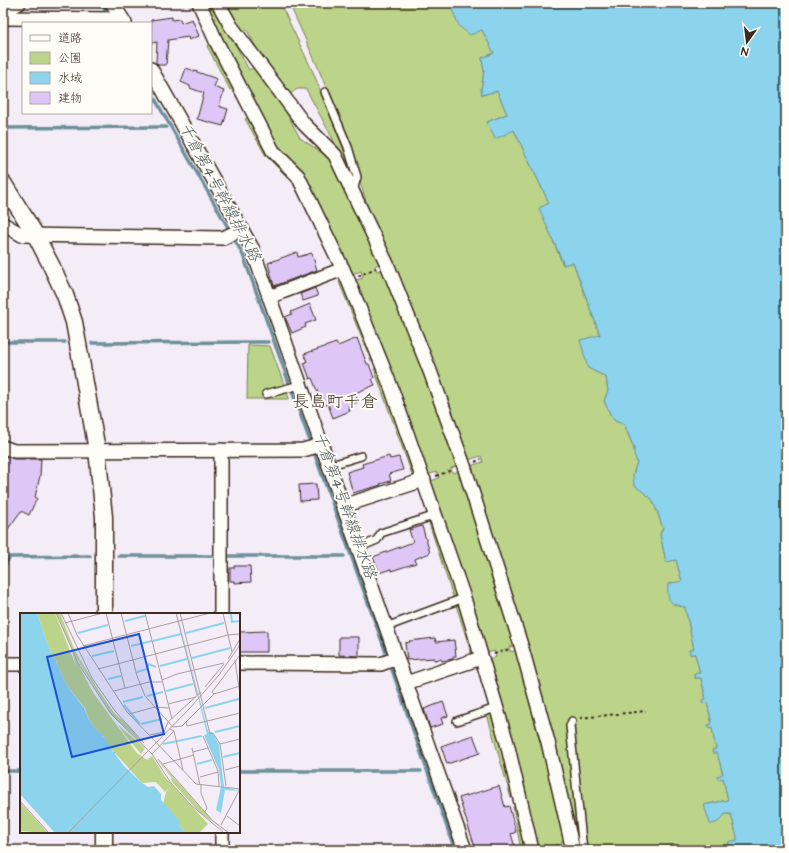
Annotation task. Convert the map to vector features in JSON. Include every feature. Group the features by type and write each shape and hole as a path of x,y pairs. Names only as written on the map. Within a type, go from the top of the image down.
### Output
{"street":[{"path":"3,12 19,3"},
{"path":"3,18 117,20 112,3"},
{"path":"200,3 216,41 273,151 298,176 343,270 391,387 464,598 507,743 532,850"},
{"path":"218,3 231,26 304,124 335,155 390,271 430,370 464,466 521,646 548,742 567,847"},
{"path":"152,71 235,232 252,248 298,386 315,447 328,466 343,506 386,627 391,660 406,683 465,850"},
{"path":"3,183 35,234 51,265 65,295 74,322 97,450 104,517 104,613"},
{"path":"3,224 22,235 224,238 235,232"},
{"path":"269,297 343,270"},
{"path":"3,447 14,451 303,450 315,447"},
{"path":"221,450 221,613"},
{"path":"343,506 424,480"},
{"path":"406,683 481,658"},
{"path":"240,663 391,660"},
{"path":"3,664 20,664"},
{"path":"104,833 104,850"},
{"path":"222,833 222,850"}],"lane":[{"path":"325,92 348,147 356,177 353,193"},
{"path":"266,394 298,386"},
{"path":"328,466 361,456"},
{"path":"358,548 377,540 382,533 436,515"},
{"path":"386,627 464,598"},
{"path":"457,721 496,708"},
{"path":"572,722 570,726 583,850"}],"path":[{"path":"362,274 376,268"},
{"path":"438,475 452,470"},
{"path":"495,654 510,649"},
{"path":"572,722 578,718 646,711"},
{"path":"546,848 567,847"}],"green space":[{"path":"203,3 213,3 249,70 255,66 280,101 300,138 330,158 380,263 375,266 377,271 382,269 424,373 457,466 451,468 453,473 459,471 515,646 509,647 511,652 516,650 561,822 565,841 561,842 562,848 566,847 567,850 546,850 545,846 535,848 486,660 496,657 494,651 484,654 428,482 439,478 437,472 426,475 353,281 363,278 361,271 350,275 275,149"},
{"path":"225,3 280,3 313,72 351,168 349,169 306,89 297,89 289,95 259,53 247,30 242,33"},
{"path":"289,3 460,3 451,7 482,30 494,53 482,58 484,71 481,90 483,95 497,90 507,114 487,122 514,130 549,203 540,208 563,265 573,262 600,335 588,368 606,377 608,391 604,401 615,421 624,424 633,446 637,462 633,475 652,499 657,511 663,528 660,534 666,561 676,560 682,581 674,605 685,607 694,649 689,650 690,654 695,654 700,673 694,674 695,678 701,678 706,699 702,703 707,702 712,724 708,725 708,728 712,728 716,749 713,750 717,752 723,775 718,776 718,778 723,777 728,800 704,805 725,814 731,814 737,837 737,840 730,848 732,850 586,850 580,848 555,742 529,648 470,466 483,462 481,456 468,460 411,306 368,207 343,130 317,65"},
{"path":"213,43 236,87 230,90 207,46"},
{"path":"251,116 295,178 318,225 315,227 293,183 266,156 245,119"},
{"path":"345,280 377,359 371,361 339,282"},
{"path":"248,345 270,346 289,398 247,399"},
{"path":"379,367 418,475 414,480 374,369"},
{"path":"435,521 458,595 453,597 429,523"},
{"path":"459,603 477,653 473,659 456,605"},
{"path":"493,712 516,797 511,798 487,714"},
{"path":"518,806 528,850 521,850 513,807"}],"water":[{"path":"460,3 786,3 786,850 732,850 728,842 737,840 737,837 731,814 725,814 719,821 710,824 704,805 728,800 723,778 718,779 717,776 723,774 717,753 713,753 712,750 716,749 712,728 708,728 708,725 712,724 707,702 702,703 702,700 706,699 701,678 695,678 694,674 700,673 695,654 690,654 689,650 694,649 685,607 672,603 668,594 668,584 682,581 676,560 666,562 660,534 663,528 657,511 652,499 634,485 633,475 637,462 634,454 634,448 624,424 615,421 604,401 608,391 606,377 588,368 580,340 600,335 573,262 564,265 539,208 549,203 514,130 495,139 487,122 507,114 497,91 482,95 481,90 484,71 482,58 494,53 482,30 470,35 459,26 451,7"}],"building":[{"path":"172,17 172,20 180,19 181,23 192,19 199,36 189,40 188,37 168,40 166,65 158,65 156,63 157,42 152,43 151,20"},
{"path":"186,68 217,79 214,87 224,91 219,106 228,109 223,126 197,119 204,93 190,88 190,86 181,82"},
{"path":"297,252 298,257 312,253 317,270 274,286 268,263"},
{"path":"315,288 318,296 303,301 300,294"},
{"path":"310,304 316,320 305,324 306,327 292,333 285,317 292,314 291,312"},
{"path":"357,338 367,364 369,364 374,378 372,379 375,385 355,393 358,402 348,406 350,411 333,418 328,404 323,406 312,378 310,379 304,363 307,362 304,354 336,343 338,346"},
{"path":"5,456 14,459 41,459 40,476 35,497 37,498 29,515 21,511 3,536 3,467"},
{"path":"389,456 390,459 399,457 403,470 389,474 391,481 353,493 347,472 363,467 362,464"},
{"path":"316,484 317,500 300,501 299,485"},
{"path":"422,526 430,553 415,559 416,563 391,571 391,569 379,573 373,557 413,542 409,530"},
{"path":"234,566 250,566 251,582 234,583 234,581 230,581 230,568 234,568"},
{"path":"267,631 267,652 240,652 240,632"},
{"path":"339,637 359,637 359,656 339,655"},
{"path":"435,638 436,642 454,640 456,656 453,656 453,659 442,661 441,659 434,660 434,658 407,660 405,643 410,642 409,641"},
{"path":"443,702 448,716 441,718 443,724 430,728 424,709"},
{"path":"473,735 480,753 447,764 441,746"},
{"path":"499,786 505,807 509,806 516,832 511,834 516,850 476,850 459,798"}],"waterway":[{"name":"千倉第4号幹線排水路","path":"101,3 108,15"},
{"name":"千倉第4号幹線排水路","path":"152,94 230,231"},
{"path":"3,128 166,127"},
{"name":"千倉第4号幹線排水路","path":"233,236 243,255 388,658"},
{"path":"3,342 65,342"},
{"path":"92,343 268,342"},
{"path":"3,567 10,557 90,556"},
{"path":"118,556 217,556"},
{"path":"227,556 344,556"},
{"name":"千倉第4号幹線排水路","path":"390,664 455,850"},
{"path":"3,771 20,771"},
{"path":"240,771 421,771"}],"district":[{"name":"長島町千倉","path":"335,402"}]}
